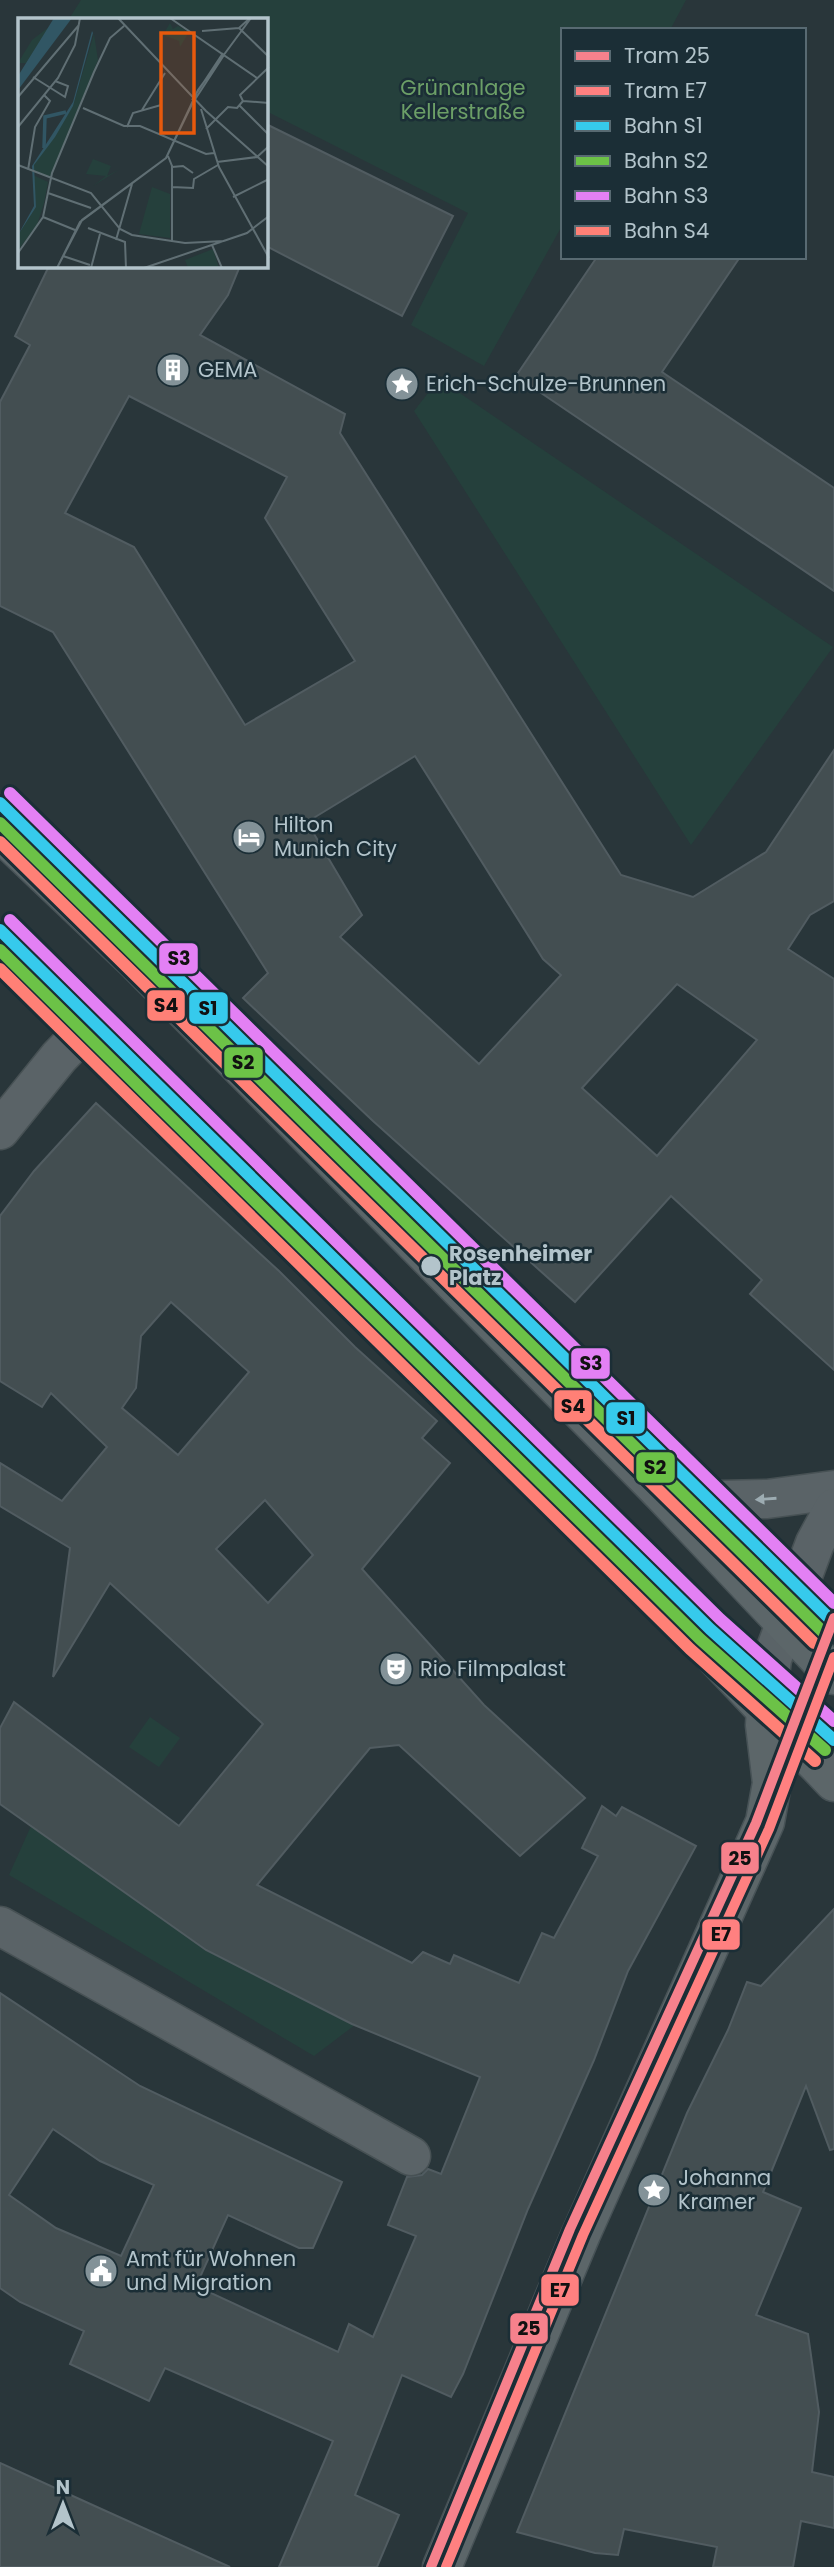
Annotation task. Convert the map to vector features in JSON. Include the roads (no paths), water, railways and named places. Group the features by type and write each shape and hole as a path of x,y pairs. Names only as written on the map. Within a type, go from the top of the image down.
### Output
{"main road":[{"path":"0,832 138,963 659,1490 834,1675"},
{"path":"0,943 267,1206 766,1709 827,1758 765,1822"},
{"path":"442,2567 581,2234 765,1822 772,1783 765,1725 766,1709"}],"street":[{"path":"0,1129 59,1057 86,1029"},
{"path":"659,1490 721,1500 767,1499 834,1490"},
{"path":"766,1709 772,1659 815,1543 834,1508"},
{"path":"0,1926 411,2156"}],"tram line":[{"name":"25","path":"431,2567 570,2229 756,1823 834,1618"},
{"name":"E7","path":"446,2567 583,2235 769,1829 834,1657"}],"rail line":[{"name":"S3","path":"10,793 834,1603"},
{"name":"S1","path":"0,803 834,1623"},
{"name":"S2","path":"0,823 824,1633"},
{"name":"S4","path":"0,842 814,1643"},
{"name":"S3","path":"10,920 720,1619 834,1721"},
{"name":"S1","path":"0,930 710,1629 834,1740"},
{"name":"S2","path":"0,950 700,1639 825,1750"},
{"name":"S4","path":"0,969 690,1649 815,1761"}],"place":[{"name":"GEMA","path":"173,370"},
{"name":"Erich-Schulze-Brunnen","path":"402,384"},
{"name":"Hilton Munich City","path":"249,837"},
{"name":"Rosenheimer Platz","path":"431,1266"},
{"name":"Rio Filmpalast","path":"396,1669"},
{"name":"Johanna Kramer","path":"654,2190"},
{"name":"Amt für Wohnen und Migration","path":"101,2271"}],"park label":[{"name":"Grünanlage Kellerstraße","path":"463,100"}]}
